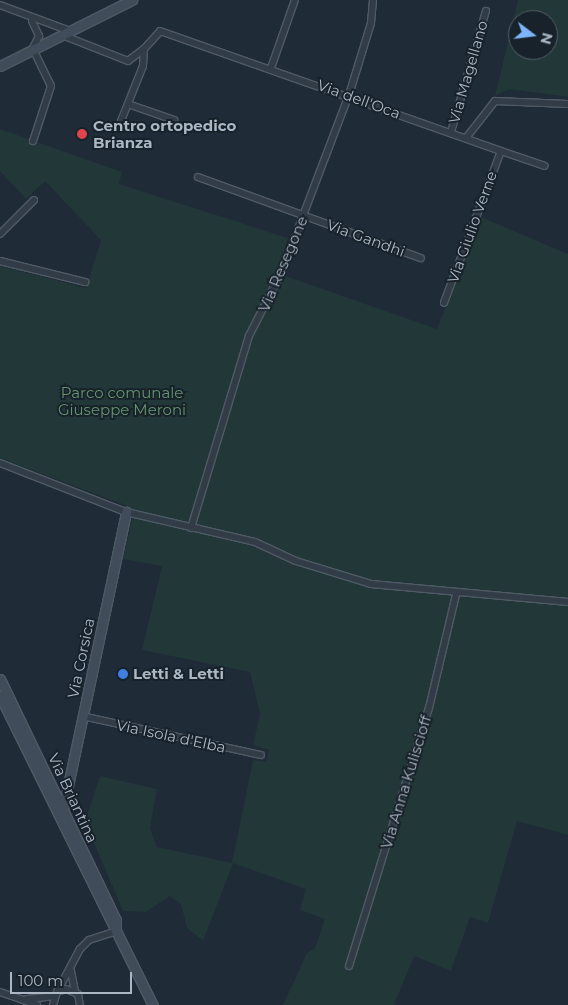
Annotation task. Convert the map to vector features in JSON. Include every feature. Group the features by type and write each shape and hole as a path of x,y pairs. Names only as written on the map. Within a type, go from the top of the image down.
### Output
{"main road":[{"path":"0,66 132,0"},
{"name":"Via Corsica","path":"63,809 126,512"},
{"name":"Via Briantina","path":"0,678 116,920 116,931"},
{"name":"Via Briantina","path":"0,696 153,1005"}],"street":[{"path":"271,68 295,0"},
{"name":"Via Resegone","path":"191,528 249,336 267,306 349,95 371,1"},
{"name":"Via dell'Oca","path":"0,5 128,61 144,49 160,31 349,95 466,138"},
{"name":"Via Magellano","path":"451,132 486,11"},
{"path":"31,20 38,36 33,49 52,86 33,141"},
{"path":"121,121 142,66 144,49"},
{"path":"545,166 509,150 501,151 466,138 495,101 568,104"},
{"path":"128,104 174,120"},
{"name":"Via Giulio Verne","path":"444,303 501,151"},
{"name":"Via Gandhi","path":"198,177 421,258"},
{"path":"0,234 34,200"},
{"path":"0,261 85,282"},
{"path":"0,463 126,512 255,542 296,561 371,584 456,595 568,602"},
{"name":"Via Anna Kuliscioff","path":"349,966 429,708 456,595"},
{"name":"Via Isola d'Elba","path":"82,716 261,755"},
{"path":"53,1005 56,994 89,940 116,931"},
{"path":"71,967 75,991 80,1005"},
{"path":"24,999 75,991"},
{"path":"0,992 37,1005"}],"green space":[{"path":"518,0 568,0 568,97 509,89 495,96 508,42 508,60 558,60 558,10 516,10"},
{"name":"Parco comunale Giuseppe Meroni","path":"0,129 122,172 119,184 288,238 277,273 437,329 481,217 568,254 568,835 517,821 488,923 470,917 451,971 414,956 394,1005 283,1005 307,953 315,948 325,919 300,910 306,889 233,863 203,941 187,928 181,904 170,896 146,912 123,911 85,822 100,776 157,789 150,828 157,847 232,863 253,760 266,762 269,750 253,745 260,714 250,672 142,650 162,566 123,559 133,515 125,505 0,458 0,266 86,288 101,240 45,181 26,199 0,171"}],"place":[{"name":"Centro ortopedico Brianza","path":"82,134"},
{"name":"Letti & Letti","path":"123,674"}]}
